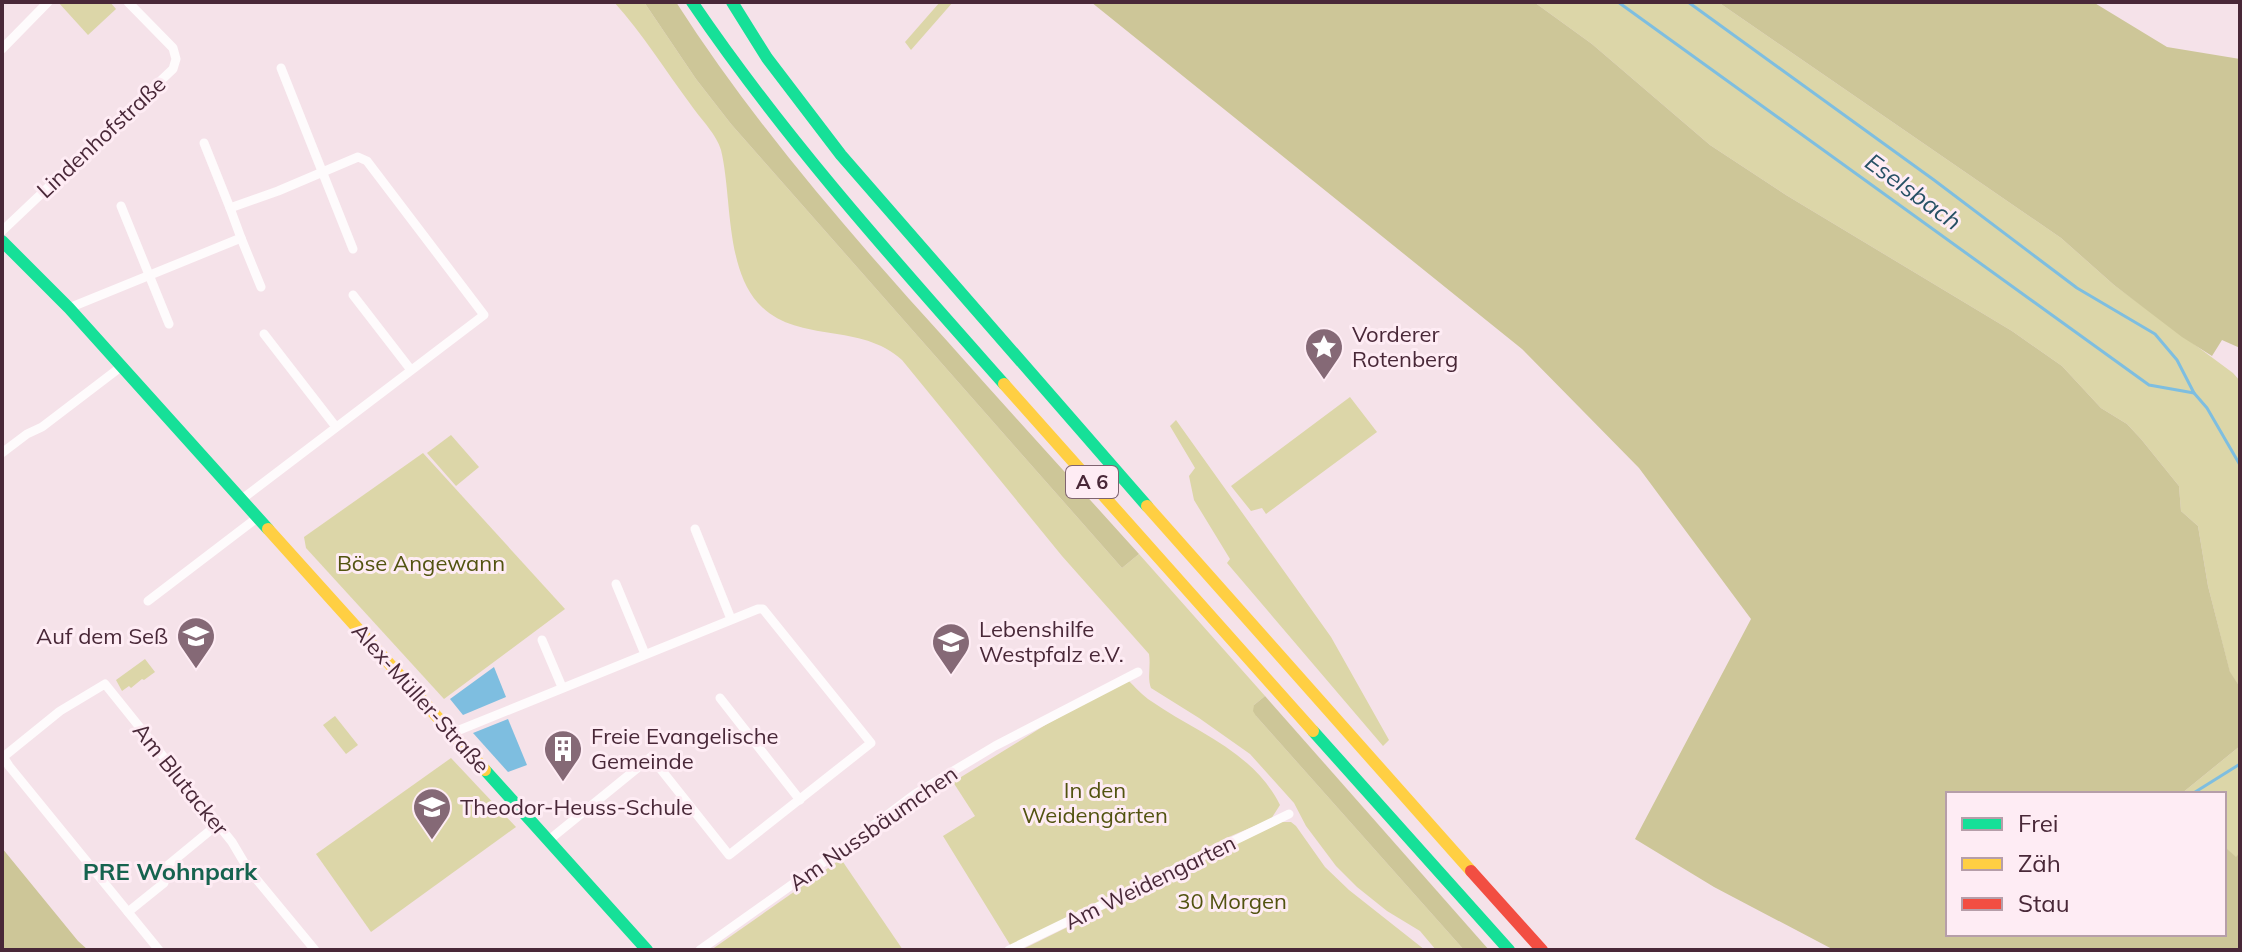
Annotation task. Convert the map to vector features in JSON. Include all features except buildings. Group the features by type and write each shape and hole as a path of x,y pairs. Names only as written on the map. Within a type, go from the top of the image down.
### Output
{"main road":[{"name":"A 6","path":"692,2 766,108 860,222 1509,950"},
{"name":"A 6","path":"732,2 767,58 841,155 1243,616 1542,950"},
{"name":"Alex-Müller-Straße","path":"2,241 122,366 647,950"}],"street":[{"path":"2,49 48,2"},
{"name":"Lindenhofstraße","path":"2,231 173,69 176,59 173,48 128,2"},
{"path":"281,68 353,249"},
{"path":"204,143 261,287"},
{"path":"230,208 358,157 367,161 484,315 242,499"},
{"path":"121,206 169,324"},
{"path":"69,308 241,238"},
{"path":"353,295 411,370"},
{"path":"264,334 336,427"},
{"path":"2,453 42,427 122,366"},
{"path":"148,601 258,517"},
{"path":"695,529 731,619"},
{"path":"616,584 645,654"},
{"path":"452,733 731,619 763,609 871,743 729,855 651,757 549,840"},
{"path":"542,640 562,687"},
{"name":"Am Nussbäumchen","path":"700,950 915,794 995,746 1138,672"},
{"name":"Am Blutacker","path":"2,757 60,711 105,684 315,950"},
{"path":"720,698 800,800"},
{"path":"2,757 159,950"},
{"name":"Am Weidengarten","path":"1009,950 1289,814"},
{"path":"128,912 164,883 167,866 218,824"}],"green space":[{"path":"58,2 110,2 116,9 88,35"},
{"path":"614,2 644,2 731,124 1122,568 1139,554 1265,696 1254,705 1256,716 1464,950 1436,950 1420,931 1387,911 1357,887 1336,866 1306,826 1294,803 1250,754 1151,688 1149,654 1062,556 902,360 885,348 867,341 790,324 773,316 758,303 747,288 735,250 719,144"},
{"path":"940,2 953,2 911,50 905,42"},
{"path":"1534,2 1718,2 2061,238 2114,285 2233,373 2240,381 2240,687 2230,673 2208,586 2198,526 2181,511 2179,486 2127,424 2101,408 2062,366 2012,331 1786,195 1710,145 1592,44"},
{"path":"1350,397 1377,432 1266,514 1262,508 1251,511 1231,486"},
{"path":"1176,420 1331,637 1389,740 1383,746 1227,563 1230,559 1194,500 1189,476 1195,468 1170,426"},
{"path":"451,435 479,467 456,486 427,453"},
{"name":"Böse Angewann","path":"423,453 565,609 444,699 306,548 304,537"},
{"path":"145,659 155,672 122,691 116,680"},
{"name":"In den Weidengärten","path":"1128,680 1148,699 1223,745 1255,770 1280,805 1271,819 1224,839 1012,948 943,836 975,816 953,782 1047,724"},
{"path":"335,716 358,745 346,754 323,725"},
{"path":"2240,746 2240,852 2236,858 2226,848 2226,792 2183,792"},
{"path":"451,758 516,827 371,932 316,854"},
{"name":"30 Morgen","path":"1281,822 1291,822 1296,826 1325,867 1425,950 1021,950"},
{"path":"841,859 903,950 711,950"}],"shaded area":[{"path":"644,2 676,2 738,92 840,219 1139,554 1122,568 731,124"},
{"path":"1091,2 1534,2 1592,44 1710,145 1786,195 2012,331 2062,366 2101,408 2127,424 2141,439 2179,486 2181,511 2198,526 2208,586 2230,672 2240,687 2240,746 2183,792 1946,792 1946,936 2226,936 2226,848 2236,857 2240,852 2240,950 1834,950 1714,887 1635,839 1751,619 1639,468 1522,349"},
{"path":"1718,2 2093,2 2167,47 2240,59 2240,348 2222,340 2212,356 2182,337 2114,285 2061,238"},
{"path":"1265,696 1489,950 1464,950 1256,716 1254,705"},
{"path":"2,848 78,941 88,950 2,950"}],"water":[{"path":"494,667 506,697 463,715 450,699"},
{"path":"508,719 527,765 508,772 473,733"}],"waterway":[{"name":"Eselsbach","path":"1618,2 2149,385 2194,393"},
{"name":"Eselsbach","path":"1688,2 2077,288 2155,334 2177,360 2194,393 2207,408 2240,465"},
{"path":"2195,792 2240,764"}],"traffic: fast":[{"path":"692,2 803,151 1004,384"},
{"path":"732,2 767,58 841,155 1147,506"},
{"path":"2,241 69,308 268,529"},
{"path":"1313,731 1509,950"},
{"path":"485,770 647,950"}],"traffic: slow":[{"path":"1004,384 1313,731"},
{"path":"1147,506 1471,871"},
{"path":"268,529 485,770"}],"traffic: jam":[{"path":"1471,871 1542,950"}],"place":[{"name":"Vorderer Rotenberg","path":"1324,381"},
{"name":"Auf dem Seß","path":"196,670"},
{"name":"Lebenshilfe Westpfalz e.V.","path":"951,676"},
{"name":"Freie Evangelische Gemeinde","path":"563,783"},
{"name":"Theodor-Heuss-Schule","path":"432,841"}],"district":[{"name":"PRE Wohnpark","path":"170,872"}]}
